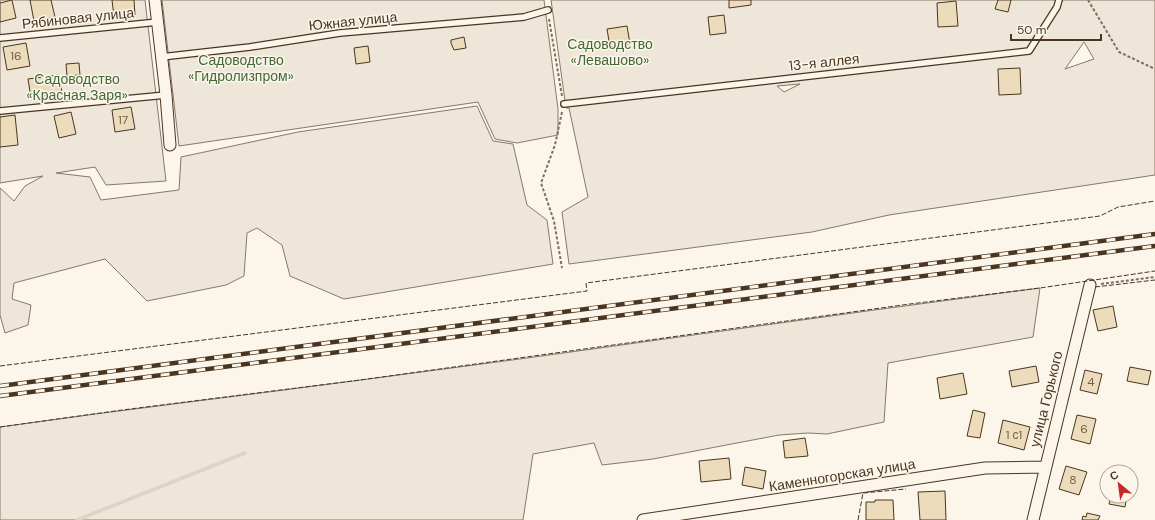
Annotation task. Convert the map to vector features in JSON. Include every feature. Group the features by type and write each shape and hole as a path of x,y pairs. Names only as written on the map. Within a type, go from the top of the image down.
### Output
{"street":[{"path":"155,0 170,145"},
{"name":"улица Горького","path":"1033,520 1090,285"},
{"name":"Каменногорская улица","path":"643,520 985,468 1045,467"}],"lane":[{"name":"13-я аллея","path":"564,104 1029,51 1057,7 1059,0"},
{"name":"Южная улица","path":"161,57 250,47 340,33 524,17 548,10"},
{"name":"Рябиновая улица","path":"0,38 158,22"},
{"path":"0,111 166,95"}],"path":[{"path":"1088,0 1120,52 1155,69"},
{"path":"548,10 564,104 555,145 540,183 554,221 562,268"},
{"path":"1090,285 1155,277"}],"green space":[{"name":"Садоводство «Красная Заря»","path":"0,0 145,0 166,181 106,185 95,167 56,173 90,177 101,200 179,190 181,157 298,132 477,106 493,141 513,144 527,205 547,220 553,264 344,299 290,276 282,245 257,228 247,233 244,276 226,285 147,301 105,259 14,283 12,299 31,305 28,325 5,333 0,315 0,188 14,201 25,186 43,176 0,183"},
{"name":"Садоводство «Гидролизпром»","path":"162,0 544,0 558,109 558,135 517,143 495,139 478,102 179,146"},
{"name":"Садоводство «Левашово»","path":"551,0 1155,0 1155,175 889,215 812,232 569,264 562,212 588,197 569,108 566,108","holes":["1084,42 1094,59 1065,69","800,84 784,92 777,86"]},
{"path":"1040,288 1033,337 888,363 884,422 827,434 808,433 779,435 653,459 602,465 594,443 533,454 523,520 0,520 0,427 446,369"}],"building":[{"path":"12,0 16,18 0,22 0,3"},
{"path":"30,0 51,0 55,17 34,21"},
{"path":"112,0 134,0 135,15 114,17"},
{"path":"729,0 751,0 751,5 729,8"},
{"path":"998,0 1011,0 1008,12 995,9"},
{"path":"956,1 958,26 938,27 937,3"},
{"path":"724,15 726,33 710,35 708,17"},
{"path":"627,26 630,44 610,47 607,29"},
{"path":"464,37 466,48 454,50 451,40"},
{"path":"26,43 30,66 7,70 3,47"},
{"path":"368,46 370,62 356,64 354,48"},
{"path":"79,63 80,75 67,76 66,64"},
{"path":"1020,68 1021,94 999,95 998,69"},
{"path":"59,75 62,93 31,98 28,79"},
{"path":"131,107 135,129 115,132 112,110"},
{"path":"71,112 76,134 59,138 54,116"},
{"path":"15,115 18,145 0,147 0,117"},
{"path":"1113,306 1117,327 1098,331 1093,310"},
{"path":"1036,366 1039,382 1012,387 1009,371"},
{"path":"1130,367 1151,371 1148,385 1127,381"},
{"path":"1085,370 1102,374 1097,394 1080,390"},
{"path":"963,373 967,394 940,399 937,378"},
{"path":"973,410 985,413 980,438 967,436"},
{"path":"1077,415 1096,419 1090,444 1071,439"},
{"path":"1003,420 1030,427 1024,450 998,443"},
{"path":"805,438 808,456 785,458 783,441"},
{"path":"729,458 731,479 701,482 699,461"},
{"path":"1066,466 1087,472 1079,495 1059,489"},
{"path":"745,467 766,471 763,489 742,485"},
{"path":"945,491 946,520 920,520 918,492"},
{"path":"875,500 893,500 894,520 866,520 866,502 875,502"},
{"path":"1109,504 1126,504 1125,507"},
{"path":"1087,513 1100,516 1098,520 1082,520 1083,516 1086,517"}],"waterway":[{"path":"77,520 245,453"}],"railway":[{"path":"0,386 1155,234"},
{"path":"0,396 1155,246"}],"fence":[{"path":"0,366 587,291 586,283 1100,216 1118,207 1155,201"},
{"path":"0,427 360,380 910,304 1040,288 1155,271"},
{"path":"1095,287 1155,280"},
{"path":"858,520 863,493 906,489"}]}
